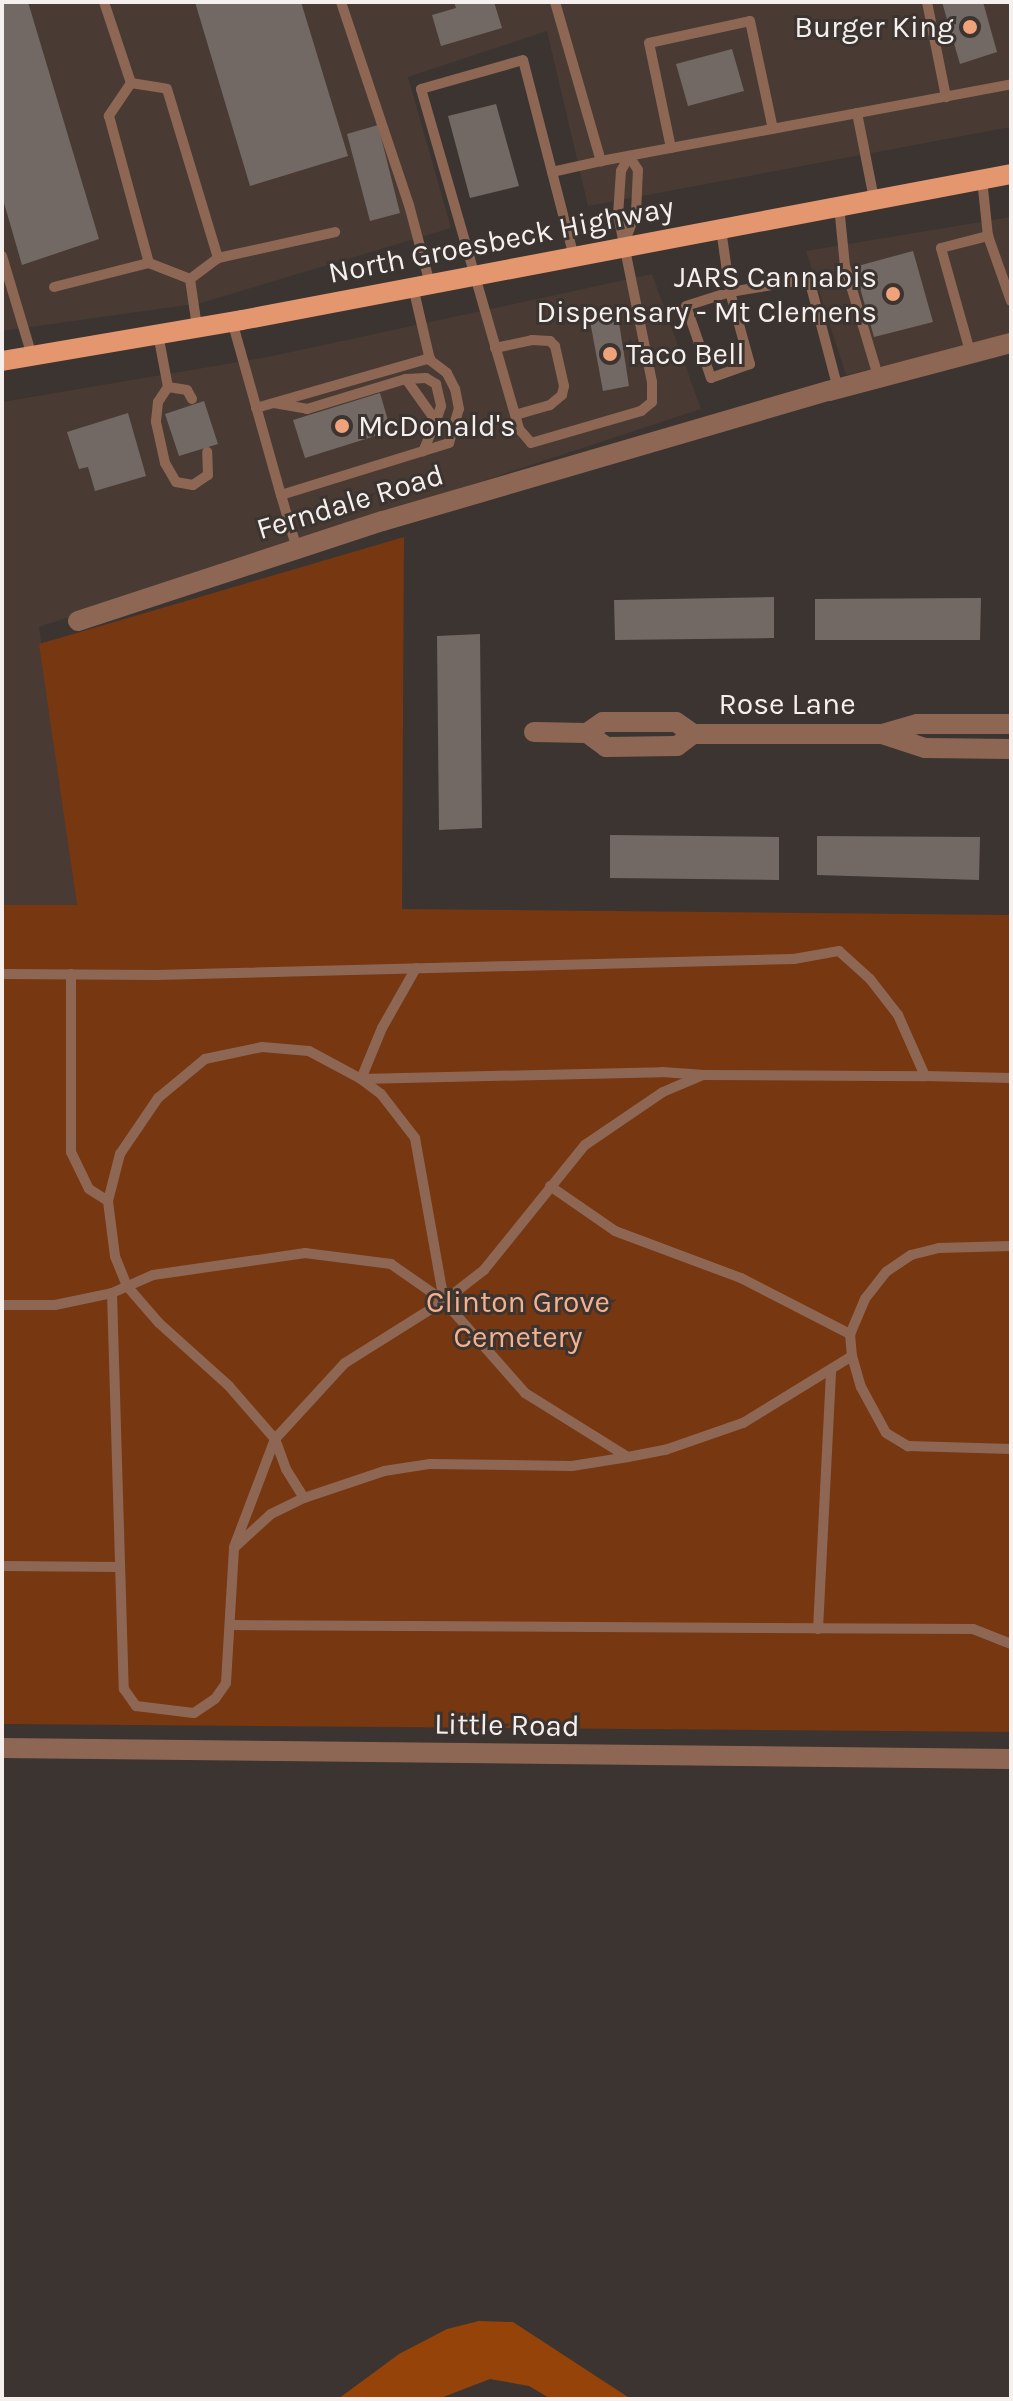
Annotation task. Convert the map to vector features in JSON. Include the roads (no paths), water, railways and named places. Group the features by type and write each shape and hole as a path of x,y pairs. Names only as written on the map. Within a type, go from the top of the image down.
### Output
{"main road":[{"name":"North Groesbeck Highway","path":"2,361 421,286 1011,174"}],"street":[{"name":"Ferndale Road","path":"78,621 297,549 838,389 1011,343"},
{"name":"Rose Lane","path":"534,732 587,733 603,722 676,722 693,734 882,734 917,724 1011,724"},
{"name":"Rose Lane","path":"882,734 925,748 1011,749"},
{"name":"Little Road","path":"2,1748 638,1758 1011,1759"}],"lane":[{"path":"104,2 131,83"},
{"path":"281,495 449,443 459,409 447,373 430,358 409,205 341,2"},
{"path":"555,2 601,161"},
{"path":"927,2 946,97"},
{"path":"671,148 649,43 750,21 773,129"},
{"path":"574,257 523,60 421,89 522,436 531,443 641,411 652,402 652,382 618,215 621,171 629,156"},
{"path":"131,83 167,89 218,258"},
{"path":"131,83 109,116 149,263"},
{"path":"552,172 1011,84"},
{"path":"857,113 874,199"},
{"path":"623,247 636,212 638,170 629,156"},
{"path":"982,179 988,236 1011,301"},
{"path":"839,206 845,266 879,379"},
{"path":"721,229 730,292 750,364 711,378 686,306 730,292 809,279 838,389"},
{"path":"190,279 218,258 335,232"},
{"path":"971,355 941,248 988,236"},
{"path":"2,256 5,276 32,356"},
{"path":"54,287 149,263 190,279"},
{"path":"190,279 197,327"},
{"path":"232,321 297,549"},
{"path":"158,334 168,387 158,402 156,422 165,463 176,482 193,485 208,475 207,452"},
{"path":"495,348 532,340 550,341 555,346 564,386 558,401 516,415"},
{"path":"256,408 430,358"},
{"path":"274,403 307,409 406,379 426,378 436,384 441,406 423,451"},
{"path":"406,379 436,421"},
{"path":"168,387 187,390 192,399"},
{"path":"2,974 794,959 839,951 870,979 898,1015 925,1076"},
{"path":"361,1079 382,1028 416,968"},
{"path":"71,974 71,1152 89,1189 108,1201"},
{"path":"304,1498 286,1469 275,1439 229,1386 159,1323 127,1286 115,1256 108,1201 120,1154 158,1098 205,1059 262,1047 309,1051 361,1079 381,1094 415,1138 429,1201 437,1275 444,1301"},
{"path":"361,1079 662,1072 1011,1078"},
{"path":"112,1293 124,1689 136,1706 194,1713 215,1699 226,1683 234,1547 275,1439 345,1363 444,1301 484,1270 585,1145 663,1092 703,1075"},
{"path":"550,1186 615,1231 741,1278 850,1334"},
{"path":"1011,1246 939,1248 911,1255 879,1281 865,1299 850,1334 852,1356 861,1387 886,1433 908,1446 1011,1449"},
{"path":"2,1305 55,1305 112,1293 153,1275 305,1253 391,1264 444,1301 525,1393 628,1457"},
{"path":"234,1547 271,1514 304,1498 384,1471 430,1464 572,1466 665,1450 743,1423 852,1356"},
{"path":"818,1629 831,1369"},
{"path":"2,1566 120,1567"},
{"path":"230,1625 973,1629 1011,1644"}],"place":[{"name":"Burger King","path":"970,27"},
{"name":"JARS Cannabis Dispensary - Mt Clemens","path":"893,294"},
{"name":"Taco Bell","path":"610,354"},
{"name":"McDonald's","path":"342,426"}],"park label":[{"name":"Clinton Grove Cemetery","path":"518,1319"}]}
